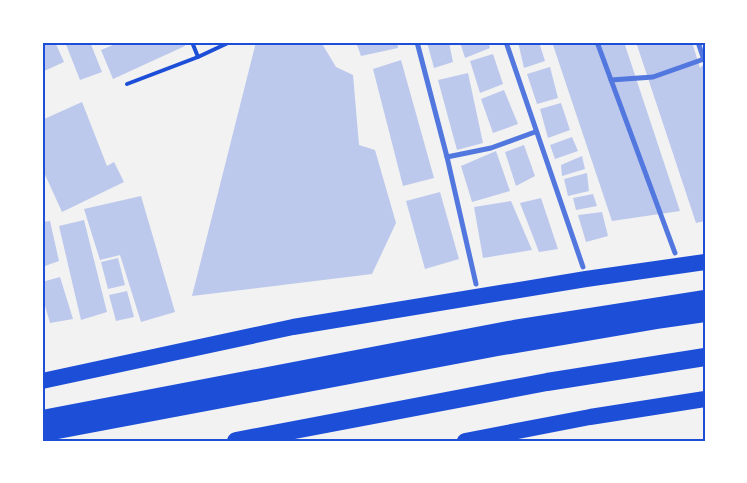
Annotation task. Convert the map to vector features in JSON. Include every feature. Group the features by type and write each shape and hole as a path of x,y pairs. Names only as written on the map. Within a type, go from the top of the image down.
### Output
{"highway":[{"path":"42,381 293,327 705,262"},
{"path":"42,419 514,329 705,299"},
{"path":"42,434 498,348 705,314"},
{"path":"237,441 547,382 705,357"},
{"path":"465,441 590,417 705,399"}],"street":[{"path":"417,42 447,157 476,284"},
{"path":"506,42 583,267"},
{"path":"597,42 675,253"},
{"path":"611,80 653,77 705,61 698,42"},
{"path":"447,157 491,148 536,132"}],"path":[{"path":"192,42 198,57"},
{"path":"127,84 198,57 230,42"}],"building":[{"path":"42,42 55,42 64,62 42,72"},
{"path":"65,42 90,42 102,72 80,80"},
{"path":"120,42 183,42 185,46 113,79 101,50"},
{"path":"256,42 321,42 336,67 353,75 359,145 375,150 396,223 372,274 192,296"},
{"path":"356,42 397,42 398,48 361,56"},
{"path":"427,42 449,42 453,62 434,68"},
{"path":"460,42 488,42 490,48 465,58"},
{"path":"518,42 539,42 545,61 524,68"},
{"path":"552,42 624,42 680,211 612,221"},
{"path":"636,42 692,42 700,68 705,63 705,221 696,223"},
{"path":"493,54 503,84 480,93 470,61"},
{"path":"401,60 434,178 403,186 373,69"},
{"path":"550,67 558,98 537,104 527,74"},
{"path":"468,73 483,143 457,150 438,80"},
{"path":"504,90 518,124 493,133 481,99"},
{"path":"82,102 107,166 114,162 124,182 62,212 42,168 42,120"},
{"path":"561,103 570,130 548,138 540,109"},
{"path":"572,137 578,151 555,159 550,145"},
{"path":"524,145 535,176 516,186 505,152"},
{"path":"496,151 510,191 472,202 461,166"},
{"path":"582,156 585,169 562,176 561,165"},
{"path":"587,173 589,191 568,196 564,179"},
{"path":"440,192 459,259 425,269 406,201"},
{"path":"593,194 597,206 576,210 573,198"},
{"path":"141,196 175,312 141,322 120,255 100,260 84,209"},
{"path":"541,198 558,249 539,252 520,203"},
{"path":"511,201 532,250 483,258 474,207"},
{"path":"602,212 608,236 586,242 578,215"},
{"path":"84,220 107,312 81,320 59,226"},
{"path":"50,221 59,261 42,267 42,222"},
{"path":"118,258 125,285 108,289 101,262"},
{"path":"60,277 73,319 50,323 42,295 42,282"},
{"path":"127,291 134,317 116,321 109,295"}]}
